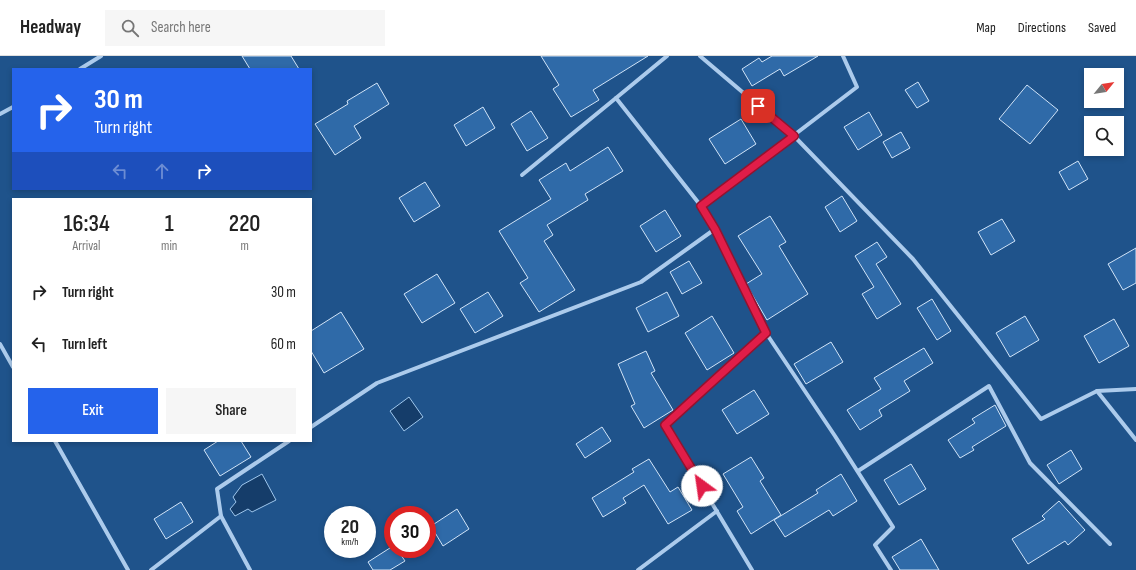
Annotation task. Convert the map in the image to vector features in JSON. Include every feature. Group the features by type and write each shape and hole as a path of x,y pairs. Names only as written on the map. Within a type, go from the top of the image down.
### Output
{"street":[{"path":"82,68 101,56"},
{"path":"522,175 667,56"},
{"path":"700,56 794,136 913,259 1041,418 1097,392 1136,389"},
{"path":"701,206 857,87 843,56"},
{"path":"616,98 701,206 715,229 766,333 858,471 892,527 875,545 891,570"},
{"path":"0,114 12,108"},
{"path":"312,426 377,383 641,282 715,229"},
{"path":"752,570 665,425 766,333"},
{"path":"0,344 12,365"},
{"path":"858,471 989,386 1030,463 1110,544"},
{"path":"1097,392 1136,440"},
{"path":"56,442 128,570"},
{"path":"250,570 222,516 217,488 287,442"},
{"path":"638,570 717,511"},
{"path":"152,570 222,516"}],"water":[{"path":"409,397 423,417 404,431 390,411"},
{"path":"262,474 276,500 252,512 248,509 235,516 230,509 236,502 233,497 242,485"}],"building":[{"path":"242,56 291,56 298,68 249,68"},
{"path":"541,56 648,56 593,90 599,100 571,117 553,89 559,85"},
{"path":"772,56 818,56 784,76 780,69 752,86 742,69 759,58 762,62"},
{"path":"918,82 929,101 917,108 905,90"},
{"path":"377,83 389,104 354,126 361,138 335,155 315,124 348,104 347,101"},
{"path":"1027,85 1058,110 1030,144 999,119"},
{"path":"483,107 495,128 466,146 454,125"},
{"path":"531,111 548,138 527,151 511,124"},
{"path":"869,112 882,135 858,150 844,127"},
{"path":"741,119 756,144 725,164 709,139"},
{"path":"901,132 910,148 892,158 883,142"},
{"path":"608,147 623,171 585,194 588,200 547,225 553,235 544,241 575,290 539,312 520,283 528,278 499,231 551,199 539,180 566,163 570,171"},
{"path":"1078,161 1088,179 1069,190 1059,172"},
{"path":"425,182 440,206 414,222 399,198"},
{"path":"842,196 857,221 840,232 825,207"},
{"path":"665,210 681,236 656,252 640,226"},
{"path":"770,216 786,242 779,246 808,294 767,320 746,284 762,274 738,236"},
{"path":"1002,219 1015,241 991,255 978,232"},
{"path":"877,242 887,257 876,264 901,304 877,319 862,294 874,287 855,256"},
{"path":"1136,248 1136,283 1123,290 1108,264"},
{"path":"689,261 702,283 682,294 670,272"},
{"path":"437,274 455,303 422,323 404,294"},
{"path":"488,292 503,316 475,333 460,309"},
{"path":"667,292 679,316 648,332 636,308"},
{"path":"932,299 951,331 937,340 917,308"},
{"path":"341,312 364,349 324,373 312,353 312,330"},
{"path":"712,316 734,353 707,370 685,333"},
{"path":"1025,316 1039,340 1010,357 996,333"},
{"path":"1114,319 1129,346 1099,363 1084,336"},
{"path":"831,342 843,362 806,384 794,364"},
{"path":"924,348 933,363 904,381 910,391 879,410 882,416 860,430 847,410 881,389 874,378"},
{"path":"646,351 655,371 651,373 673,410 644,428 631,406 635,404 618,364"},
{"path":"754,390 769,414 737,434 722,410"},
{"path":"995,405 1006,426 972,447 974,450 960,458 948,440 975,423 972,419"},
{"path":"602,427 611,441 585,458 576,444"},
{"path":"216,442 242,442 251,457 220,476 204,450"},
{"path":"1071,450 1082,469 1059,484 1047,465"},
{"path":"751,457 764,478 760,481 781,515 751,534 737,511 743,507 723,474"},
{"path":"649,459 670,492 678,487 692,510 668,524 644,485 623,498 626,503 603,517 592,498 634,472 632,469"},
{"path":"911,464 926,489 899,505 884,480"},
{"path":"841,474 857,501 833,516 829,510 785,537 774,520 818,493 816,490"},
{"path":"1059,501 1085,530 1068,545 1065,541 1028,564 1012,539 1045,519 1042,516"},
{"path":"181,502 193,522 166,539 154,519"},
{"path":"457,509 469,529 443,546 436,534 436,523"},
{"path":"921,539 939,570 900,570 892,557"},
{"path":"384,552 384,558 403,558 405,561 390,570 373,570 368,562"}],"route":[{"path":"702,486 665,425 766,333 715,229 701,206 794,136 758,106"}]}
